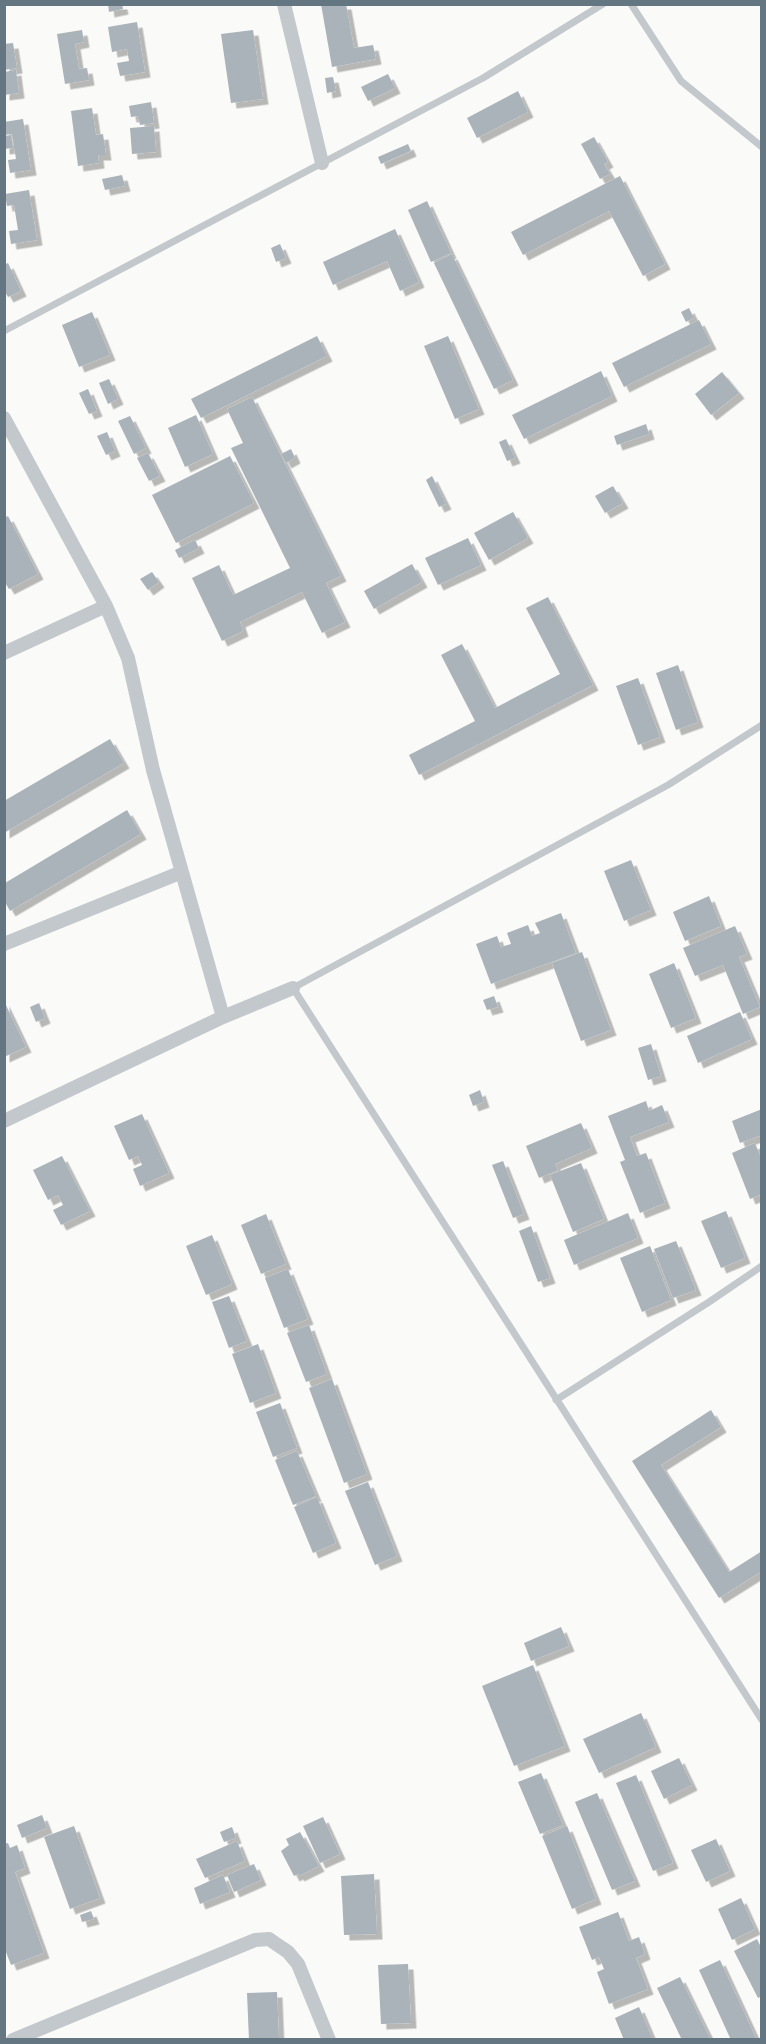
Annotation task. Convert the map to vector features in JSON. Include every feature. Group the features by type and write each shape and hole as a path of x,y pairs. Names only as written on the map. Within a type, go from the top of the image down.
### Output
{"street":[{"path":"284,4 322,163"},
{"path":"4,418 106,606 128,658 153,770 223,1017"},
{"path":"4,653 106,606"},
{"path":"4,944 182,872"},
{"path":"4,1121 223,1017 293,988"},
{"path":"13,2040 255,1940 269,1939 288,1952 298,1964 329,2040"}],"lane":[{"path":"4,331 483,78 603,4"},
{"path":"631,4 681,81 762,147"},
{"path":"762,725 668,785 293,988 762,1720"},
{"path":"556,1400 762,1266"}],"building":[{"path":"108,4 122,4 123,9 109,12"},
{"path":"321,4 346,4 354,48 373,45 376,59 332,67"},
{"path":"137,22 145,72 120,76 117,63 129,61 127,49 112,52 108,27"},
{"path":"82,30 84,42 75,44 79,69 87,68 89,80 65,84 57,34"},
{"path":"253,30 263,99 231,103 221,34"},
{"path":"13,43 17,68 4,70 4,44"},
{"path":"16,70 19,93 4,95 4,72"},
{"path":"388,74 395,88 368,101 361,87"},
{"path":"333,77 336,91 327,93 325,78"},
{"path":"518,91 528,112 477,138 467,118"},
{"path":"151,102 154,123 140,125 138,116 131,117 129,106"},
{"path":"92,108 96,135 103,134 106,155 98,155 99,163 78,166 71,111"},
{"path":"23,119 31,170 10,173 8,160 16,159 12,134 4,135 4,122"},
{"path":"154,126 156,152 132,154 130,128"},
{"path":"11,135 13,148 4,149 4,136"},
{"path":"594,137 608,162 604,164 610,174 600,179 581,144"},
{"path":"408,144 411,151 381,164 378,157"},
{"path":"122,175 125,186 105,190 102,179"},
{"path":"620,176 665,264 643,276 609,211 523,255 511,232"},
{"path":"29,190 37,240 11,244 9,231 18,230 14,205 7,206 5,194"},
{"path":"427,201 451,253 431,262 408,210"},
{"path":"395,229 419,282 400,291 387,261 333,285 323,262"},
{"path":"280,244 286,258 276,262 271,248"},
{"path":"452,254 513,380 494,389 434,263"},
{"path":"8,263 21,291 8,297 4,290 4,265"},
{"path":"689,308 694,318 686,322 681,312"},
{"path":"92,312 110,355 79,367 62,325"},
{"path":"699,320 711,344 624,387 612,363"},
{"path":"317,336 327,356 201,418 191,399"},
{"path":"448,336 479,409 455,419 424,346"},
{"path":"601,371 612,396 524,439 512,415"},
{"path":"722,372 739,393 711,415 695,394"},
{"path":"109,379 118,399 108,404 99,383"},
{"path":"88,389 97,411 89,414 79,393"},
{"path":"252,397 341,576 326,583 345,622 322,633 302,592 240,622 243,631 222,641 192,578 219,565 233,595 290,568 231,448 243,443 227,409"},
{"path":"196,415 213,454 185,467 168,428"},
{"path":"130,416 146,448 134,454 118,421"},
{"path":"646,424 649,434 617,445 614,436"},
{"path":"107,432 115,451 106,455 97,436"},
{"path":"506,439 515,458 507,461 499,442"},
{"path":"291,449 295,458 286,463 281,454"},
{"path":"148,453 160,476 149,481 137,458"},
{"path":"230,456 254,503 176,543 152,495"},
{"path":"432,476 446,504 439,507 426,480"},
{"path":"613,486 623,503 605,513 595,496"},
{"path":"513,512 528,538 489,560 474,533"},
{"path":"8,516 38,574 9,589 4,581 4,518"},
{"path":"468,538 481,565 438,585 425,558"},
{"path":"195,540 199,548 179,558 175,550"},
{"path":"412,564 422,582 374,609 364,591"},
{"path":"152,572 159,582 148,590 140,579"},
{"path":"548,597 593,685 419,775 409,755 475,721 441,655 462,644 495,708 560,674 526,608"},
{"path":"678,665 698,722 676,730 656,673"},
{"path":"638,678 660,737 638,745 616,686"},
{"path":"110,739 124,763 4,833 4,801"},
{"path":"127,810 141,834 10,911 5,902 5,883"},
{"path":"631,860 651,910 624,921 604,871"},
{"path":"709,896 721,926 685,941 673,912"},
{"path":"561,913 576,953 491,984 476,944 497,936 501,947 511,944 507,933 528,925 532,936 540,933 535,923"},
{"path":"735,926 747,954 739,957 760,1007 743,1014 723,965 695,976 683,948"},
{"path":"582,952 611,1030 581,1041 552,963"},
{"path":"674,963 696,1018 671,1028 649,974"},
{"path":"494,996 498,1007 487,1010 483,1000"},
{"path":"4,1001 26,1047 4,1057"},
{"path":"39,1003 45,1018 36,1022 30,1007"},
{"path":"740,1012 752,1039 698,1063 687,1036"},
{"path":"651,1044 661,1076 648,1080 638,1048"},
{"path":"480,1090 484,1102 473,1106 469,1095"},
{"path":"646,1101 649,1111 662,1105 669,1122 630,1137 637,1156 646,1153 665,1203 640,1213 620,1162 625,1160 608,1116"},
{"path":"762,1109 762,1135 740,1143 732,1121"},
{"path":"142,1114 169,1173 140,1186 133,1169 142,1165 138,1156 129,1160 114,1126"},
{"path":"581,1123 592,1148 555,1164 558,1170 539,1178 526,1146"},
{"path":"755,1143 762,1160 762,1194 750,1199 732,1153"},
{"path":"62,1156 90,1211 61,1225 53,1210 63,1205 58,1195 48,1200 33,1170"},
{"path":"503,1161 524,1214 513,1218 492,1165"},
{"path":"581,1163 604,1219 573,1232 550,1175"},
{"path":"726,1211 745,1258 721,1268 701,1221"},
{"path":"628,1213 638,1238 574,1265 564,1240"},
{"path":"266,1214 286,1264 261,1274 241,1225"},
{"path":"531,1226 550,1278 538,1282 519,1231"},
{"path":"212,1235 232,1284 206,1295 186,1246"},
{"path":"676,1241 696,1290 673,1298 654,1249"},
{"path":"650,1246 671,1300 642,1312 620,1258"},
{"path":"288,1269 308,1319 284,1328 265,1278"},
{"path":"229,1296 247,1341 229,1348 212,1302"},
{"path":"309,1325 327,1374 306,1382 287,1333"},
{"path":"258,1344 276,1393 250,1403 232,1354"},
{"path":"332,1379 367,1474 344,1483 309,1388"},
{"path":"280,1403 297,1448 273,1457 256,1412"},
{"path":"711,1410 721,1427 661,1465 729,1572 762,1551 762,1571 719,1598 632,1461"},
{"path":"297,1451 316,1496 293,1505 275,1460"},
{"path":"368,1482 397,1556 375,1565 345,1491"},
{"path":"317,1497 336,1543 313,1553 294,1507"},
{"path":"561,1627 569,1646 531,1661 524,1643"},
{"path":"533,1665 565,1746 514,1766 482,1686"},
{"path":"641,1713 656,1747 599,1773 583,1739"},
{"path":"679,1758 692,1785 664,1799 651,1771"},
{"path":"541,1773 563,1825 540,1834 518,1782"},
{"path":"636,1775 673,1863 653,1871 616,1783"},
{"path":"597,1793 635,1881 612,1890 575,1802"},
{"path":"42,1815 47,1828 22,1838 17,1825"},
{"path":"323,1817 340,1854 320,1863 303,1826"},
{"path":"74,1826 100,1898 70,1909 44,1837"},
{"path":"567,1826 596,1899 572,1909 542,1836"},
{"path":"232,1827 236,1838 224,1842 220,1832"},
{"path":"300,1832 319,1866 299,1876 298,1874 294,1876 281,1851 289,1845 286,1839"},
{"path":"716,1839 730,1871 706,1882 691,1850"},
{"path":"237,1841 245,1861 205,1878 196,1859"},
{"path":"8,1843 10,1848 17,1845 25,1868 15,1872 44,1953 11,1965 4,1947 4,1844"},
{"path":"254,1864 261,1880 234,1892 227,1875"},
{"path":"374,1874 377,1934 344,1935 341,1876"},
{"path":"223,1875 230,1892 200,1904 194,1888"},
{"path":"741,1898 755,1929 732,1940 718,1909"},
{"path":"91,1911 94,1919 82,1922 80,1915"},
{"path":"618,1912 629,1941 639,1937 645,1954 636,1958 648,1989 609,2004 597,1972 604,1969 599,1957 592,1960 579,1927"},
{"path":"757,1939 762,1949 762,1996 758,1998 734,1951"},
{"path":"720,1960 757,2040 731,2040 699,1970"},
{"path":"408,1964 411,2023 381,2024 378,1965"},
{"path":"680,1977 711,2040 682,2040 657,1988"},
{"path":"277,1992 279,2040 249,2040 247,1993"},
{"path":"639,2007 653,2040 624,2040 615,2018"}]}
